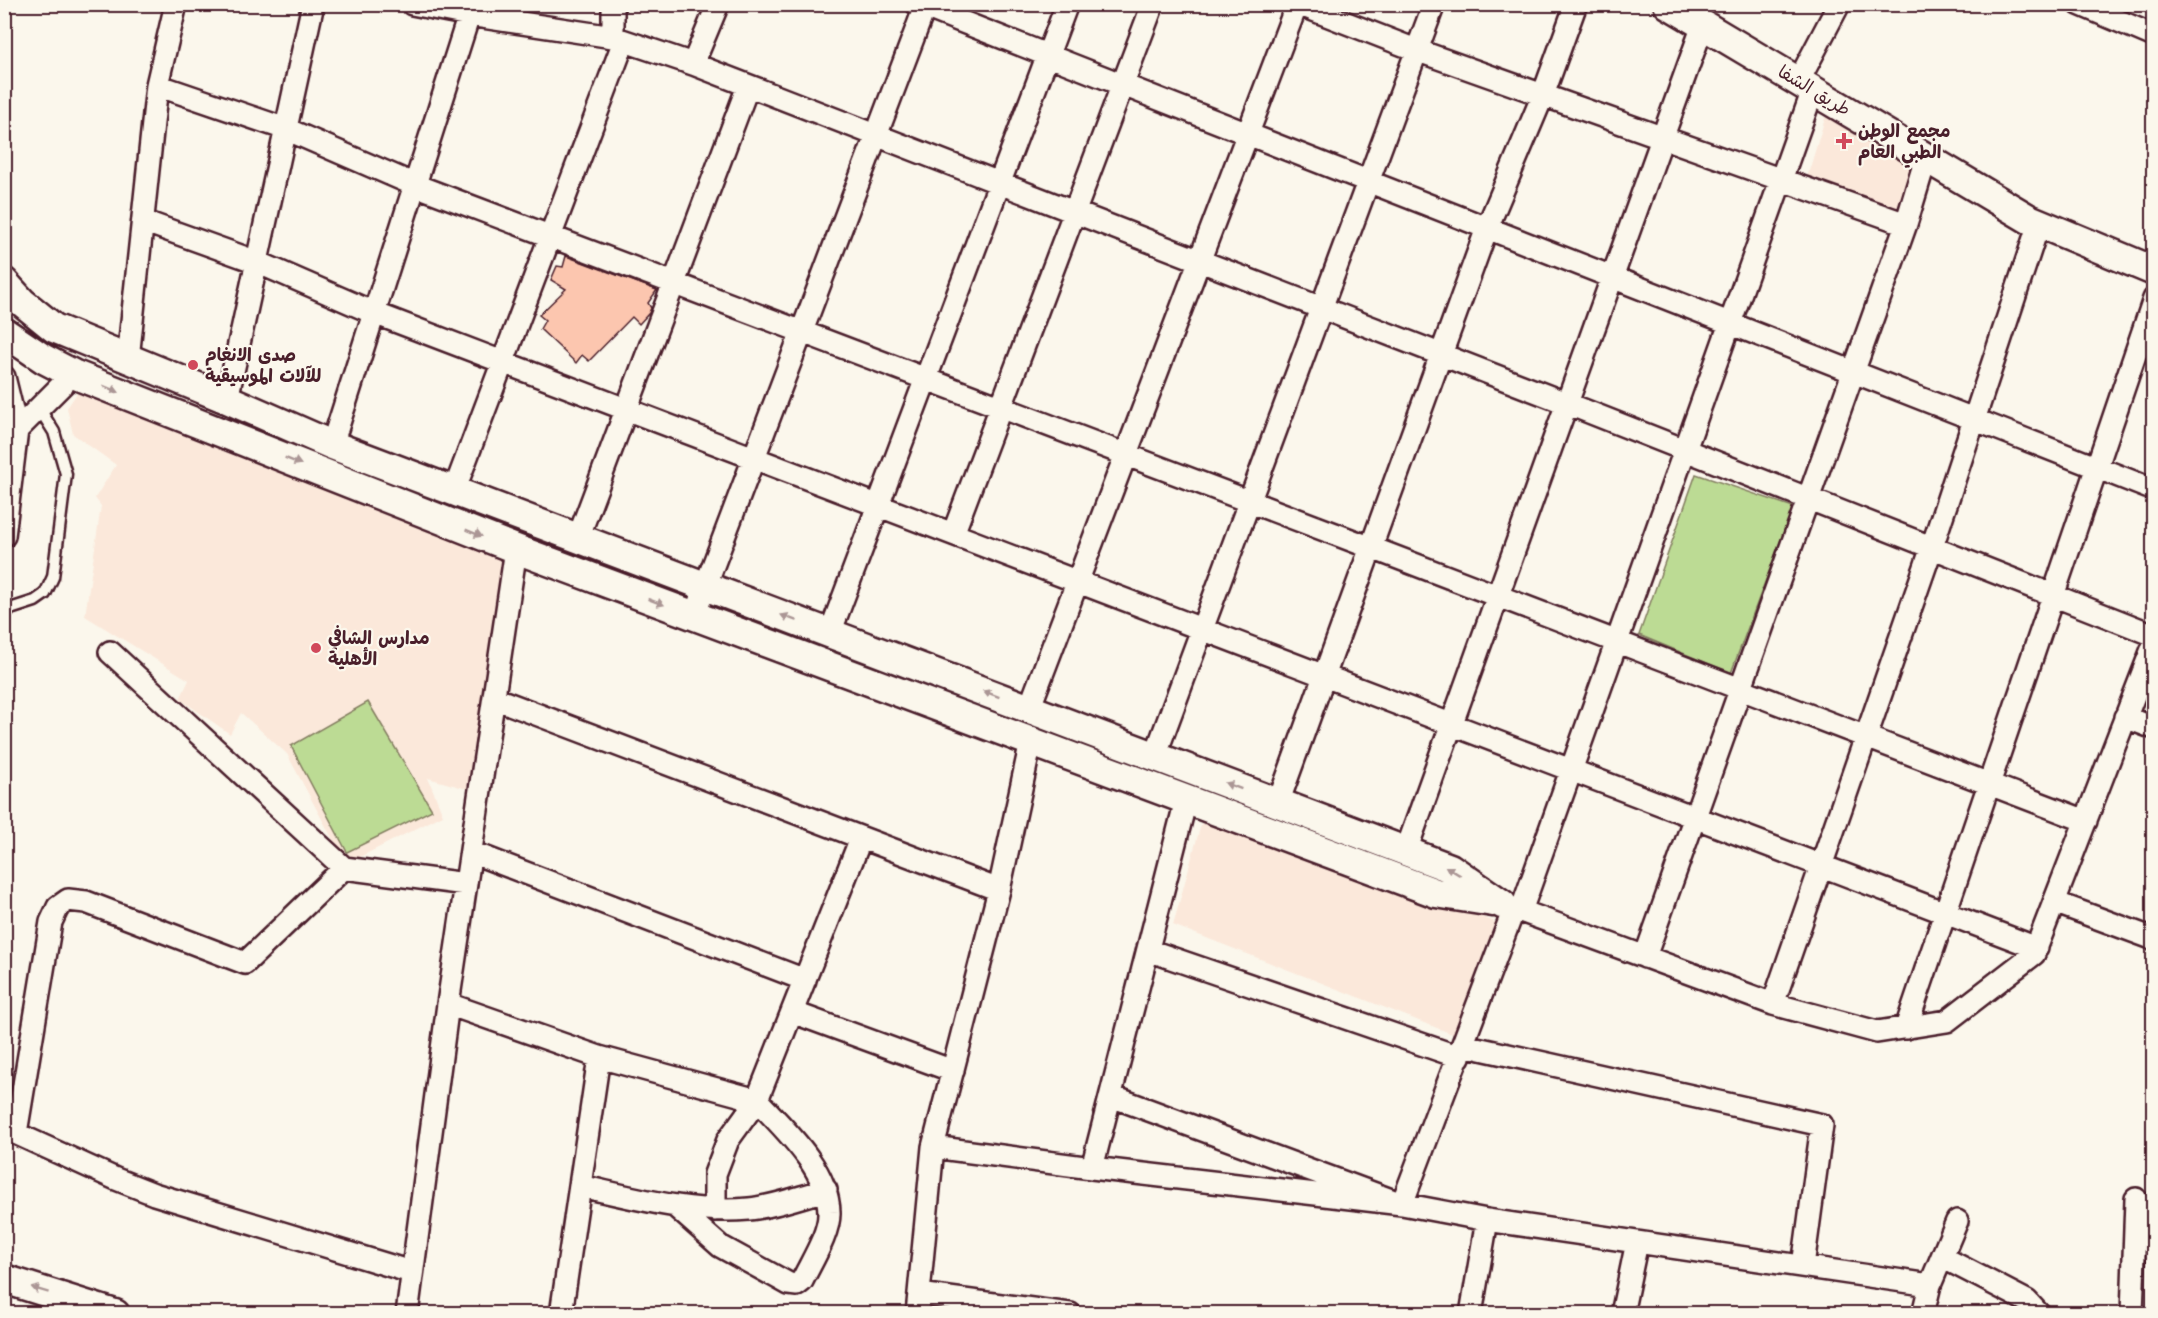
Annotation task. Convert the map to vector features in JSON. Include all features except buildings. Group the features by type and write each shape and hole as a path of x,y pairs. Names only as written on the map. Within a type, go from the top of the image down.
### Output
{"street":[{"path":"128,359 158,85 176,4"},
{"path":"227,399 313,4"},
{"path":"412,4 619,39 693,64 1566,403 2154,635"},
{"path":"454,491 551,236 619,39 614,4"},
{"path":"693,64 718,4"},
{"path":"830,633 1068,4"},
{"path":"953,534 1153,4"},
{"path":"1029,709 1298,4 1416,50 1906,224"},
{"path":"1155,756 1434,4"},
{"path":"1278,803 1487,228 1543,95 1576,4"},
{"name":"طريق الشفا","path":"1668,4 2039,224 2154,271"},
{"path":"1402,1204 1461,1051 1512,908 1571,770 1781,180 1805,86 1839,4"},
{"path":"2079,4 2154,36"},
{"path":"694,616 876,135 922,6 2154,490"},
{"path":"332,445 469,15"},
{"path":"1406,851 1703,25"},
{"path":"158,85 286,129 415,185 2085,821"},
{"path":"578,538 748,86"},
{"path":"1645,957 1906,224 1926,158"},
{"path":"143,221 257,262 374,313 503,363 2037,948"},
{"path":"1773,1004 1932,548 2039,224"},
{"path":"4,282 22,302 54,328 332,445 1450,868 1512,908"},
{"path":"1906,1028 2154,299"},
{"path":"4,332 44,359 72,374 516,549 1186,800 1436,893 1512,908 1773,1004 1877,1032 1947,1021 2034,954 2154,644"},
{"path":"17,430 72,374"},
{"path":"4,377 17,430 4,536"},
{"path":"407,1314 448,1004 516,549"},
{"path":"110,652 344,867 466,884"},
{"path":"494,698 999,890"},
{"path":"2125,717 2154,728"},
{"path":"1031,742 999,890 933,1147 918,1304 1070,1314"},
{"path":"1092,1168 1186,800"},
{"path":"715,1210 715,1174 728,1140 757,1100 861,838"},
{"path":"471,852 805,980"},
{"path":"344,867 245,963 86,902 68,900 58,907 51,922 10,1131 154,1194 411,1272"},
{"path":"2054,902 2154,939"},
{"path":"1148,950 1461,1051 1822,1125 1803,1266"},
{"path":"448,1004 599,1057 757,1100 802,1148 826,1190 830,1214 822,1240 802,1281 796,1285 789,1284 720,1246 676,1207"},
{"path":"792,1012 953,1071"},
{"path":"561,1314 599,1057"},
{"path":"1111,1096 1402,1204"},
{"path":"933,1147 1402,1204 1487,1220 1930,1285"},
{"path":"580,1186 676,1207 715,1210 751,1209 826,1190"},
{"path":"2132,1314 2136,1199"},
{"path":"1471,1314 1487,1220"},
{"path":"1923,1314 1930,1285 1957,1221"},
{"path":"1622,1314 1637,1242"},
{"path":"1942,1257 2027,1301 2039,1314"},
{"path":"4,1279 115,1314"}],"lane":[{"path":"4,611 35,601 45,594 53,577 66,474 54,432 39,408"}],"shaded area":[{"name":"مجمع الوطن الطبي العام","path":"1826,115 1915,168 1894,215 1806,181"},
{"name":"مدارس الشافي الأهلية","path":"79,390 506,554 478,792 428,778 443,815 346,864 287,754 241,713 230,734 180,699 189,680 85,616 101,506 95,498 116,465 73,434 67,408"},
{"path":"1203,817 1498,923 1455,1035 1173,925"}],"green space":[{"path":"1696,474 1793,507 1731,673 1639,635"},
{"path":"368,702 432,810 347,852 291,746"}],"place":[{"name":"مجمع الوطن الطبي العام","path":"1844,141"},
{"name":"صدى الانغام للآلات الموسيقية","path":"193,365"},
{"name":"مدارس الشافي الأهلية","path":"316,648"}]}
